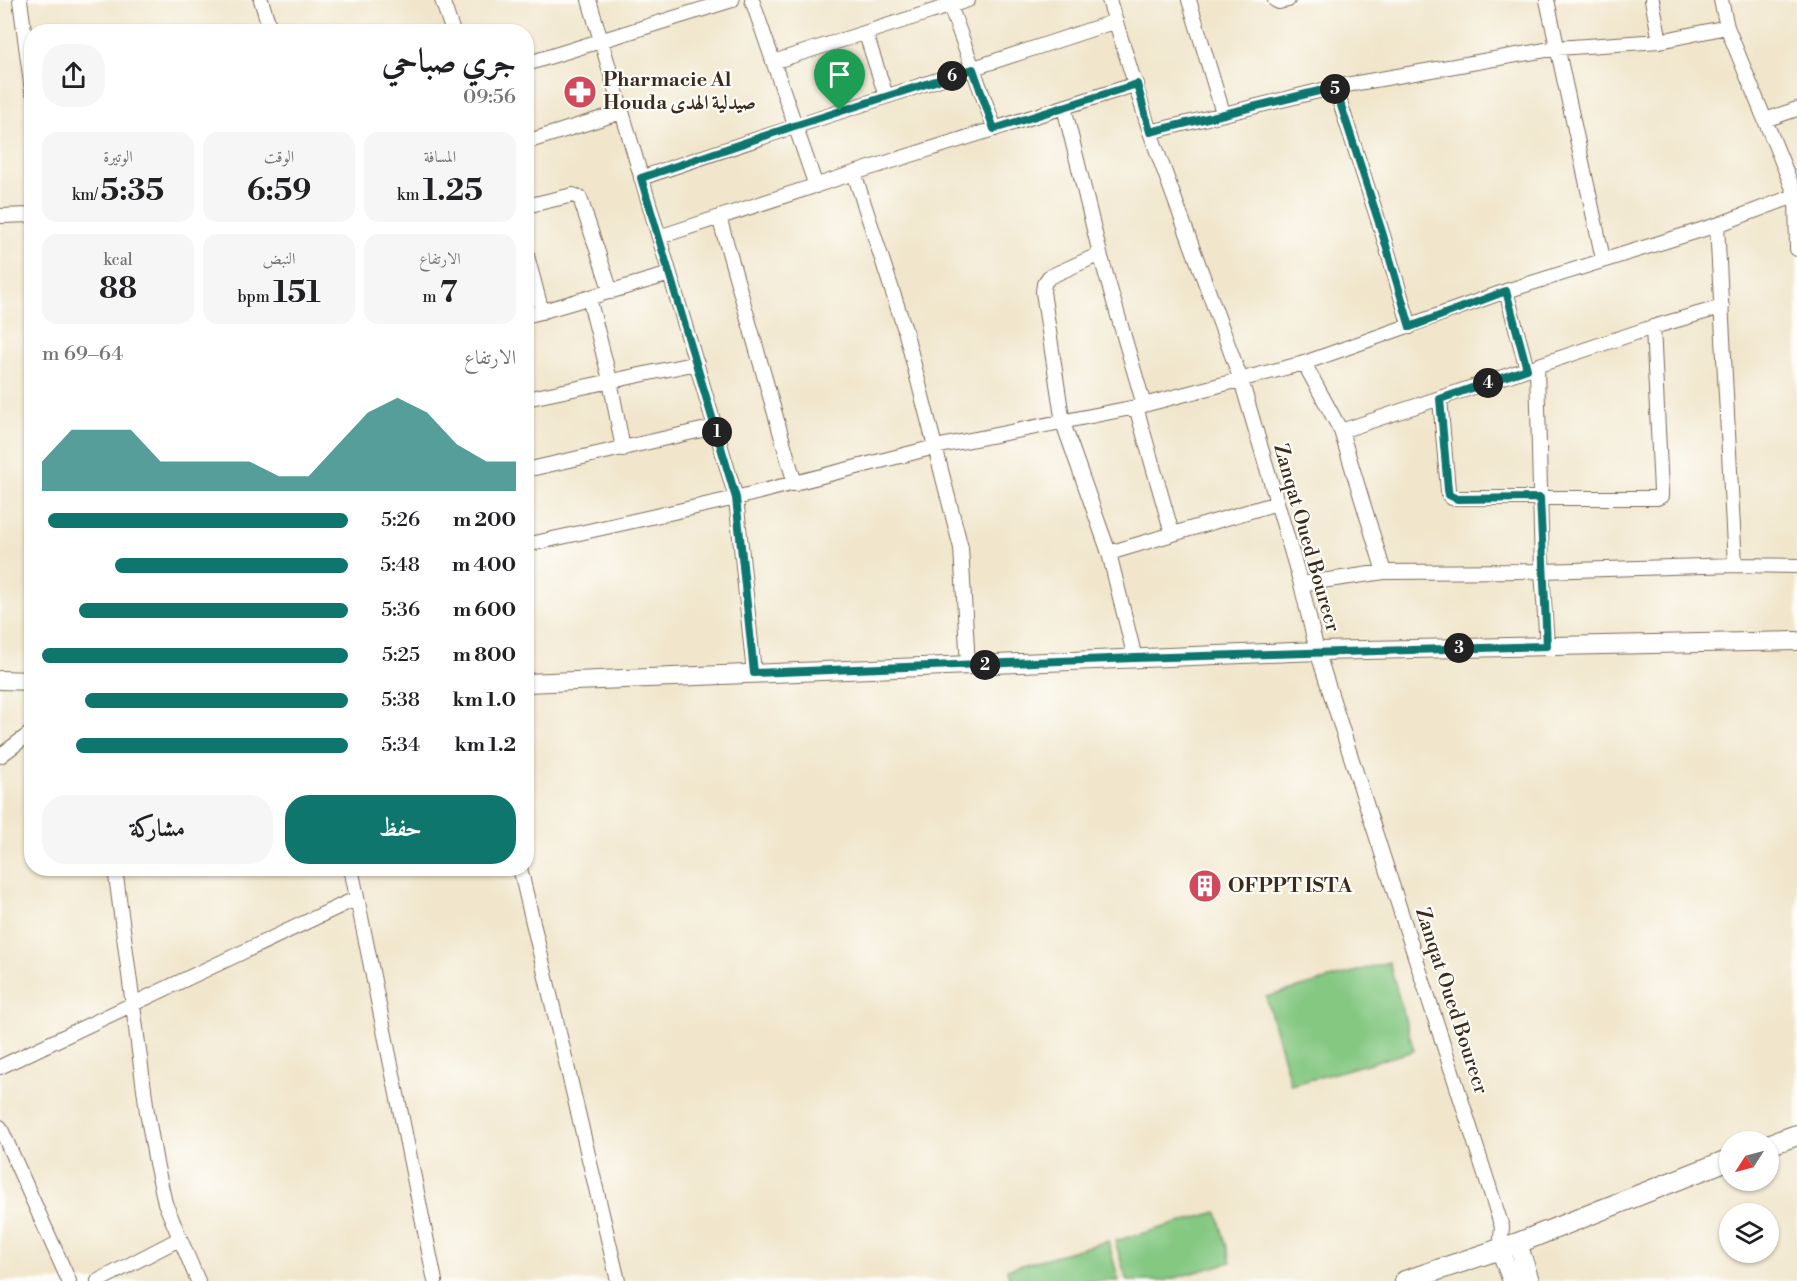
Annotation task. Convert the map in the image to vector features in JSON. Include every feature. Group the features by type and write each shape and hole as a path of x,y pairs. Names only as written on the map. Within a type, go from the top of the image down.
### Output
{"main road":[{"path":"1779,1141 1797,1135"},
{"path":"1405,1281 1509,1246 1719,1163"}],"street":[{"path":"20,0 24,30"},
{"path":"261,0 268,24"},
{"path":"442,0 450,24"},
{"path":"589,0 736,498 754,673"},
{"path":"534,61 732,0"},
{"path":"752,0 816,186"},
{"path":"773,62 866,34 949,3 968,0"},
{"name":"Zanqat Oued Bourecr","path":"1109,0 1137,84 1150,132 1241,380 1301,584 1317,651 1509,1246"},
{"path":"1189,0 1223,113"},
{"path":"1275,0 1288,0"},
{"path":"1547,0 1603,259"},
{"path":"1652,0 1660,41"},
{"path":"1721,0 1727,27 1796,195 1797,249"},
{"path":"949,3 994,129"},
{"path":"641,178 1116,21"},
{"path":"1150,132 1335,87 1557,48 1660,41 1727,27"},
{"path":"866,34 886,96"},
{"path":"659,237 1137,84"},
{"path":"1335,87 1410,327"},
{"path":"1064,107 1172,533"},
{"path":"1765,120 1797,109"},
{"path":"534,140 622,112"},
{"path":"854,173 905,330 961,548 968,666"},
{"path":"534,204 573,195 580,198 611,292"},
{"path":"534,542 795,484 935,447 1140,406 1304,363 1506,291 1717,225 1796,195"},
{"path":"0,216 24,215"},
{"path":"719,217 795,484"},
{"path":"1717,225 1735,565"},
{"path":"1100,254 1049,277 1044,284 1043,292 1063,423 1109,553 1135,658"},
{"path":"534,314 670,274"},
{"path":"534,282 542,312"},
{"path":"1506,291 1532,368 1547,646"},
{"path":"589,298 610,380 623,449"},
{"path":"1341,431 1653,327 1722,307"},
{"path":"1440,399 1449,495 1457,499 1657,498 1661,496 1653,327"},
{"path":"534,397 697,363"},
{"path":"1304,363 1341,431 1384,572"},
{"path":"534,468 716,427"},
{"path":"1109,553 1277,503"},
{"path":"1301,584 1384,572 1542,571 1735,565 1797,566"},
{"path":"534,683 1317,651 1797,641"},
{"path":"2,680 24,674"},
{"path":"2,680 24,681"},
{"path":"0,756 24,738"},
{"path":"115,876 156,1163 165,1203 198,1281"},
{"path":"353,876 435,1281"},
{"path":"522,876 618,1281"},
{"path":"0,1066 357,898"},
{"path":"0,1127 69,1281"},
{"path":"98,1281 179,1239"},
{"path":"1509,1246 1512,1281"},
{"path":"1509,1246 1530,1281"}],"green space":[{"path":"1389,962 1414,1051 1291,1085 1266,997"},
{"path":"1217,1212 1231,1262 1164,1281 1127,1281 1115,1241"},
{"path":"1108,1241 1119,1281 1010,1281 1007,1269"}],"place":[{"name":"Pharmacie Al Houda صيدلية الهدى","path":"580,92"},
{"name":"OFPPT ISTA","path":"1205,886"}],"route":[{"path":"973,69 994,129 1137,84 1150,132 1335,87 1410,327 1506,291 1527,369 1440,399 1448,490 1452,498 1457,499 1540,498 1547,646 1317,651 754,673 736,498 641,178 840,111 973,69"}]}
